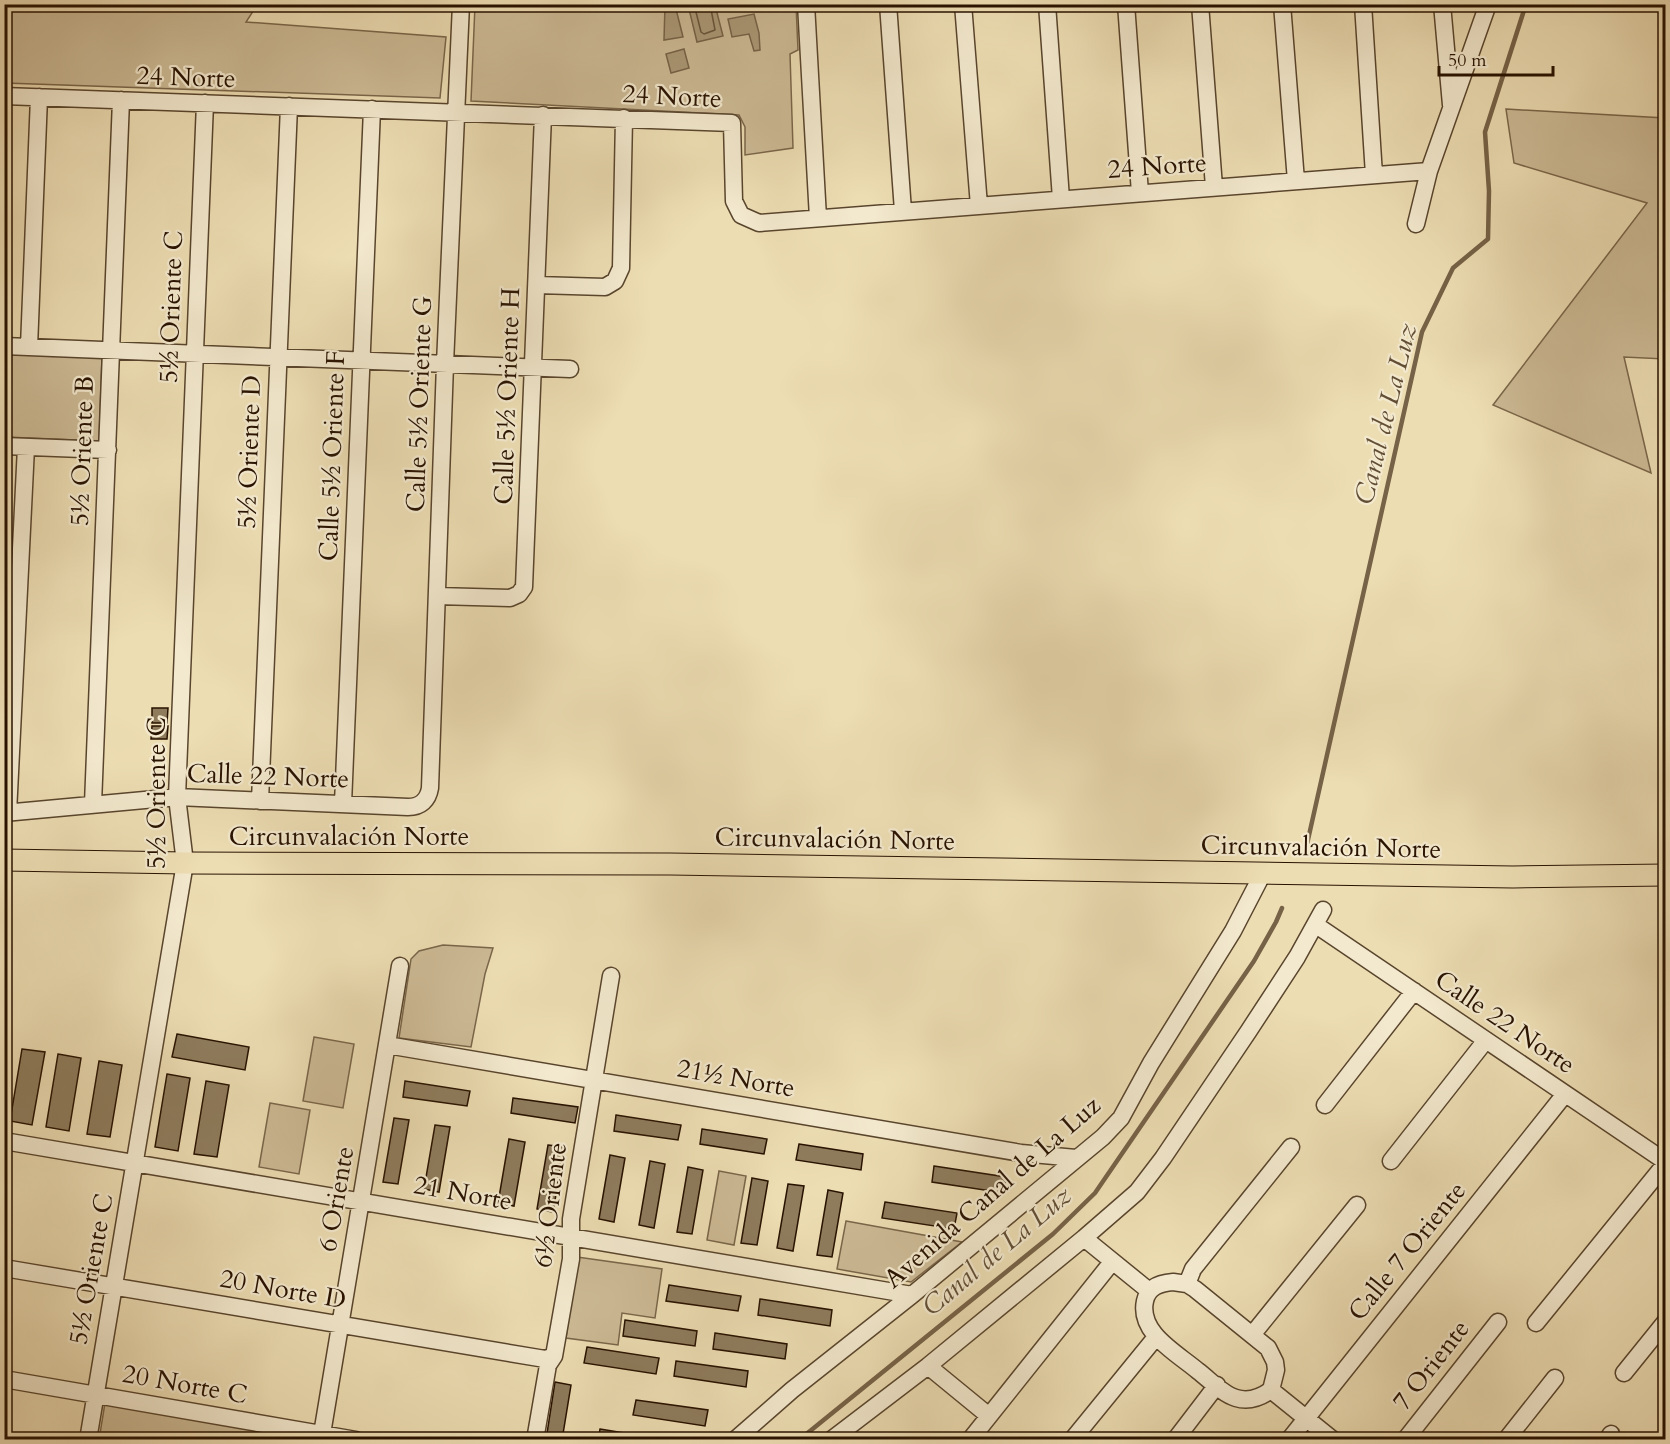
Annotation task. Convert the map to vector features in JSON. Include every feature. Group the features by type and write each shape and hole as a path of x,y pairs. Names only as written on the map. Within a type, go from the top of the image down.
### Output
{"main road":[{"name":"Circunvalación Norte","path":"4,860 185,863 670,864 1513,877 1665,875"}],"street":[{"name":"Calle 5½ Oriente G","path":"422,803 430,789 461,4"},
{"path":"806,4 818,218"},
{"path":"888,4 903,211"},
{"path":"963,4 979,206"},
{"path":"1047,4 1061,199"},
{"path":"1126,4 1140,193"},
{"path":"1200,4 1214,188"},
{"path":"1282,4 1296,181"},
{"path":"1363,4 1374,175"},
{"path":"1442,4 1451,112"},
{"path":"1416,224 1429,171 1488,4"},
{"name":"24 Norte","path":"4,96 732,123 734,201 741,215 759,223 1429,171"},
{"path":"29,347 39,97"},
{"name":"5½ Oriente B","path":"93,804 122,100"},
{"name":"5½ Oriente C","path":"88,1440 185,863 177,797 205,103"},
{"name":"5½ Oriente D","path":"260,801 289,106"},
{"name":"Calle 5½ Oriente F","path":"343,804 372,109"},
{"name":"Calle 5½ Oriente H","path":"437,596 510,598 519,594 524,587 543,116"},
{"path":"537,285 605,287 618,278 621,268 624,118"},
{"path":"4,346 570,369"},
{"path":"4,446 108,450"},
{"path":"6,813 26,447"},
{"name":"Calle 22 Norte","path":"6,813 177,797 408,807 422,803"},
{"name":"Avenida Canal de La Luz","path":"735,1440 792,1390 1104,1137 1121,1118 1151,1063 1233,931 1263,873"},
{"name":"Calle 22 Norte","path":"1084,1238 1119,1208 1151,1175 1270,999 1320,917 1414,992 1665,1163"},
{"name":"6 Oriente","path":"322,1437 400,966"},
{"name":"6½ Oriente","path":"535,1440 548,1365 554,1356 571,1258 571,1219 611,976"},
{"path":"1325,1105 1414,992"},
{"path":"1391,1161 1486,1040"},
{"name":"21½ Norte","path":"387,1045 1021,1153 1076,1158"},
{"name":"Calle 7 Oriente","path":"1289,1440 1565,1094"},
{"name":"21 Norte","path":"4,1142 912,1295"},
{"path":"1187,1284 1193,1269 1291,1147"},
{"path":"1536,1323 1665,1163"},
{"path":"1252,1335 1357,1205"},
{"path":"831,1440 928,1365 1084,1238 1148,1290"},
{"path":"970,1440 1112,1262"},
{"name":"20 Norte D","path":"4,1268 545,1359 554,1356"},
{"path":"1167,1283 1187,1284 1268,1347 1275,1362 1276,1377 1271,1390 1258,1398 1243,1400 1230,1396 1156,1337 1144,1315 1148,1290 1167,1283"},
{"path":"1624,1373 1665,1321"},
{"name":"7 Oriente","path":"1405,1440 1497,1322"},
{"path":"1072,1440 1156,1337"},
{"path":"928,1365 989,1416"},
{"path":"1506,1440 1555,1378"},
{"name":"20 Norte C","path":"4,1379 322,1437 356,1440"},
{"path":"1175,1440 1217,1385"},
{"path":"1271,1390 1333,1440"}],"shaded area":[{"path":"5,4 257,5 246,22 446,37 440,98 5,83"},
{"path":"475,5 796,5 798,50 790,54 793,148 745,155 745,127 739,115 471,101"},
{"path":"1506,109 1665,118 1665,359 1624,357 1651,473 1493,405 1647,203 1514,163"},
{"path":"5,352 102,357 99,441 5,437"},
{"path":"443,945 493,948 485,974 471,1047 399,1038 411,959 419,951"},
{"path":"314,1037 354,1044 343,1108 303,1101"},
{"path":"270,1103 310,1110 299,1174 259,1167"},
{"path":"719,1171 746,1176 734,1245 707,1240"},
{"path":"846,1221 962,1242 911,1282 837,1269"},
{"path":"577,1257 662,1269 655,1318 622,1313 618,1345 566,1338"},
{"path":"105,1403 307,1440 99,1440"}],"water":[{"path":"665,5 675,5 683,37 664,40"},
{"path":"688,5 715,5 723,36 697,42"},
{"path":"754,14 759,33 760,50 754,51 749,34 732,37 728,19"},
{"path":"684,49 689,68 671,73 666,54"}],"building":[{"path":"152,708 168,708 167,723 152,723"},
{"path":"152,726 168,726 167,739 151,739"},
{"path":"177,1034 249,1047 245,1070 172,1057"},
{"path":"22,1049 45,1052 32,1125 10,1121"},
{"path":"58,1054 81,1058 69,1131 46,1127"},
{"path":"99,1061 122,1065 110,1137 87,1134"},
{"path":"167,1074 190,1078 178,1151 155,1147"},
{"path":"206,1081 229,1085 217,1157 194,1154"},
{"path":"405,1081 470,1091 467,1106 403,1097"},
{"path":"513,1098 578,1107 575,1123 511,1113"},
{"path":"616,1115 681,1125 678,1140 614,1131"},
{"path":"394,1118 409,1120 398,1184 383,1182"},
{"path":"435,1125 450,1127 439,1192 424,1189"},
{"path":"702,1129 767,1139 764,1154 700,1144"},
{"path":"509,1139 525,1142 514,1206 498,1203"},
{"path":"799,1144 863,1154 861,1170 796,1160"},
{"path":"548,1145 564,1147 553,1212 537,1209"},
{"path":"610,1155 625,1158 614,1222 599,1219"},
{"path":"650,1161 665,1164 654,1228 639,1225"},
{"path":"934,1166 1006,1177 1004,1193 932,1182"},
{"path":"688,1167 703,1170 692,1234 677,1232"},
{"path":"752,1178 768,1181 757,1245 741,1243"},
{"path":"788,1184 804,1186 793,1251 777,1248"},
{"path":"828,1190 843,1193 832,1257 817,1255"},
{"path":"885,1202 957,1213 954,1229 882,1218"},
{"path":"669,1285 741,1296 738,1311 666,1301"},
{"path":"760,1299 832,1310 830,1326 758,1315"},
{"path":"625,1320 697,1331 695,1346 623,1336"},
{"path":"715,1333 787,1344 785,1359 713,1349"},
{"path":"587,1347 659,1358 656,1374 584,1363"},
{"path":"676,1361 748,1371 746,1387 674,1376"},
{"path":"555,1382 571,1385 562,1440 546,1440"},
{"path":"636,1400 708,1410 705,1426 633,1415"},
{"path":"600,1429 667,1440 598,1440"}],"waterway":[{"name":"Canal de La Luz","path":"1305,853 1422,332 1453,268 1488,239 1489,191 1485,132 1526,4"},
{"name":"Canal de La Luz","path":"799,1440 1053,1234 1095,1193 1254,961 1282,908"}]}
